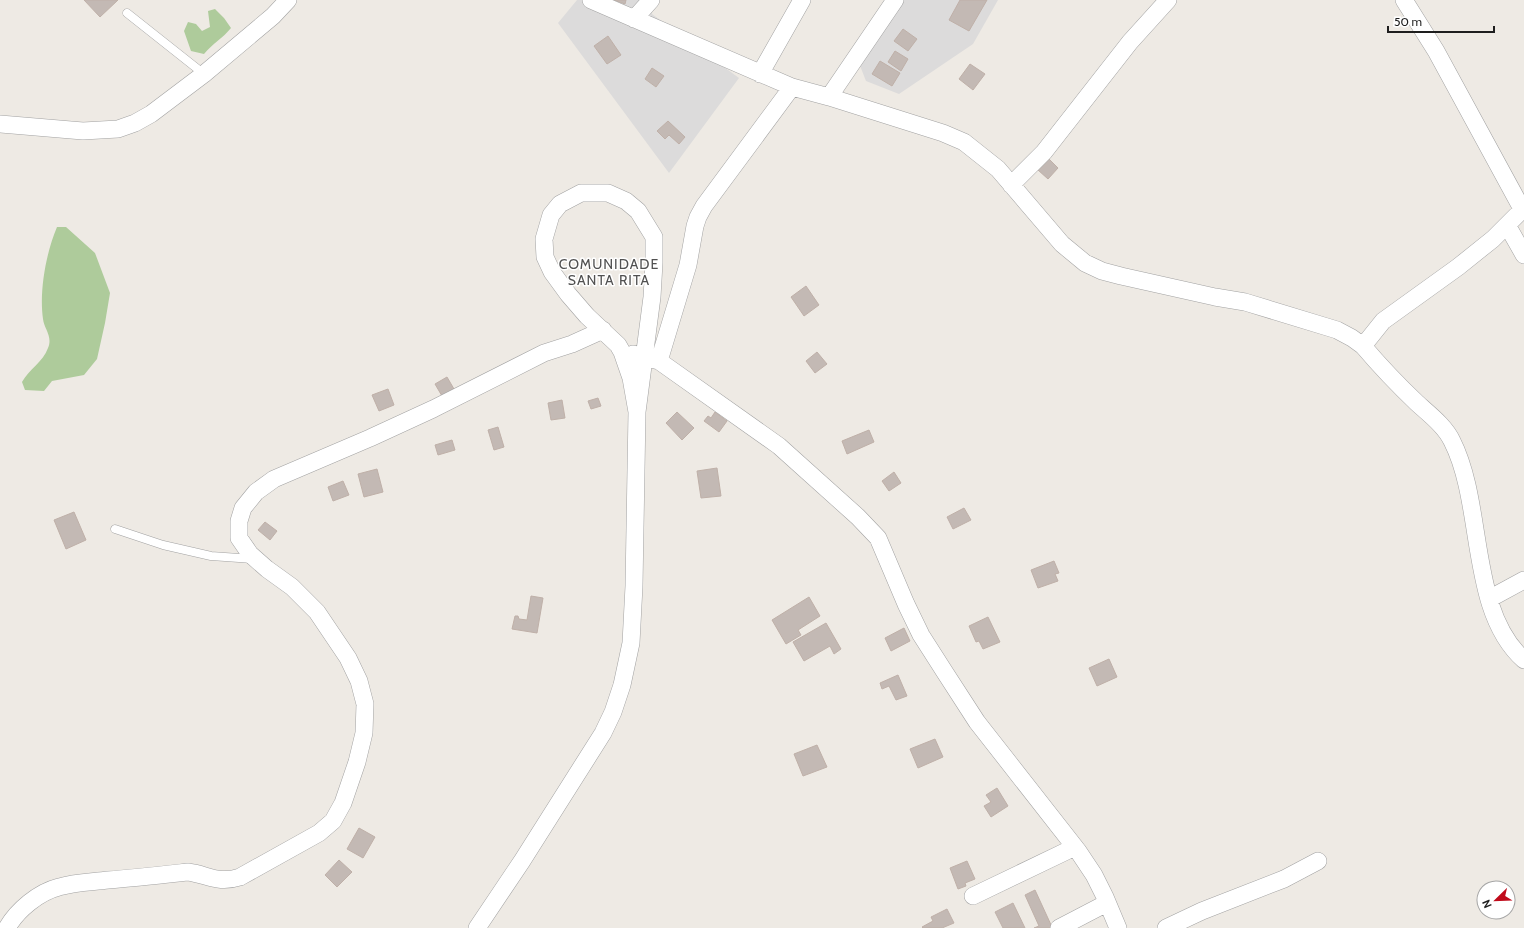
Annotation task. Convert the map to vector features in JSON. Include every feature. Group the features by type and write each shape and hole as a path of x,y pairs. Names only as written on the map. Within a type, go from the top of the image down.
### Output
{"street":[{"path":"0,124 83,131 118,128 134,123 151,114 204,74 273,16 288,0"},
{"path":"591,0 792,87 829,97 943,133 964,142 998,169 1062,244 1085,263 1102,271 1215,297 1245,302 1337,330 1352,338 1363,346 1387,374 1435,420 1452,440 1465,472 1489,600 1496,620 1505,638 1524,660"},
{"path":"634,19 651,0"},
{"path":"760,74 802,0"},
{"path":"829,97 895,0"},
{"path":"1012,185 1044,152 1130,42 1168,0"},
{"path":"1363,346 1383,321 1458,267 1493,239 1523,208 1436,51 1404,0"},
{"path":"637,412 652,359 688,265 698,217 704,206 792,87"},
{"path":"477,928 604,733 622,685 631,643 634,579 637,412 631,378 618,345 587,316 552,272 546,257 544,239 551,215 560,204 581,193 608,193 626,201 638,211 654,237 652,359"},
{"path":"1507,225 1524,255"},
{"path":"7,928 20,911 32,901 44,893 59,887 80,883 188,872 218,880 229,881 240,878 319,834 333,821 344,803 364,733 365,704 359,681 348,658 317,612 292,587 256,560 239,538 239,521 244,508 256,492 274,479 433,409 544,353 572,344 603,330"},
{"path":"622,352 652,359 779,446 858,517 878,538 909,610 944,671 977,722 1075,847 1094,875 1108,903 1118,928"},
{"path":"1489,600 1524,580"},
{"path":"973,896 1075,847"},
{"path":"1166,928 1202,911 1284,879 1318,860"},
{"path":"1059,928 1108,903"}],"lane":[{"path":"127,13 204,74"},
{"path":"115,529 163,545 211,556 256,560"}],"shaded area":[{"path":"577,0 653,0 652,14 739,78 669,173 558,23"},
{"path":"887,0 998,0 973,44 899,94 866,81 855,53"}],"green space":[{"path":"215,9 231,28 204,54 191,51 184,31 188,22 196,24 202,31 210,27 208,11"},
{"path":"57,227 66,227 95,253 110,293 105,323 97,359 84,375 52,381 44,391 25,390 22,382 46,353 49,344 49,336 43,319 42,296 44,272"}],"building":[{"path":"84,0 118,0 100,17"},
{"path":"614,0 626,0 625,4"},
{"path":"960,0 987,0 969,31 949,20"},
{"path":"903,29 917,39 908,51 894,41"},
{"path":"608,36 621,55 607,64 594,46"},
{"path":"895,51 908,59 901,71 888,62"},
{"path":"880,61 900,73 892,86 872,74"},
{"path":"970,64 985,74 973,90 959,79"},
{"path":"652,68 664,76 656,87 645,79"},
{"path":"668,121 685,137 679,144 669,135 665,139 657,131"},
{"path":"1049,159 1058,168 1048,179 1038,170"},
{"path":"806,286 819,305 804,316 791,297"},
{"path":"817,352 827,364 815,373 806,361"},
{"path":"447,377 454,389 442,396 435,384"},
{"path":"388,389 394,405 379,411 372,395"},
{"path":"598,398 601,406 591,409 588,401"},
{"path":"562,400 565,418 551,420 548,403"},
{"path":"677,412 694,428 682,440 666,423"},
{"path":"715,412 727,421 719,432 704,421 708,416 711,418"},
{"path":"498,427 504,447 494,450 488,430"},
{"path":"869,430 874,442 847,454 842,441"},
{"path":"452,440 455,450 438,455 435,445"},
{"path":"717,468 721,496 701,498 697,471"},
{"path":"377,469 383,492 364,497 358,474"},
{"path":"894,472 901,483 889,491 882,481"},
{"path":"343,481 349,495 333,501 328,487"},
{"path":"964,508 971,520 953,529 947,517"},
{"path":"74,512 86,540 66,549 54,520"},
{"path":"265,522 277,531 270,540 258,530"},
{"path":"1054,561 1059,573 1055,574 1058,581 1038,588 1031,570"},
{"path":"531,596 543,598 537,633 512,629 515,616 518,616 519,619 527,620"},
{"path":"809,597 820,616 798,630 801,635 786,644 772,620"},
{"path":"988,617 1000,642 983,649 979,641 976,642 969,626"},
{"path":"826,623 841,649 834,654 830,646 804,661 793,642"},
{"path":"904,628 910,641 891,651 885,638"},
{"path":"1109,659 1117,677 1097,686 1089,668"},
{"path":"898,675 907,696 896,700 889,686 882,689 880,683"},
{"path":"935,739 943,757 918,768 910,749"},
{"path":"817,745 827,767 803,776 794,754"},
{"path":"997,788 1008,806 991,817 984,806 991,802 986,795"},
{"path":"359,828 375,837 363,858 347,849"},
{"path":"339,860 352,872 337,887 325,875"},
{"path":"967,861 975,879 965,883 966,886 958,889 950,868"},
{"path":"1035,890 1052,927 1050,928 1034,928 1039,926 1025,895"},
{"path":"1013,903 1025,928 1003,928 995,912"},
{"path":"947,909 954,923 942,928 922,927 933,921 931,917"}],"district":[{"name":"COMUNIDADE SANTA RITA","path":"609,272"}]}
